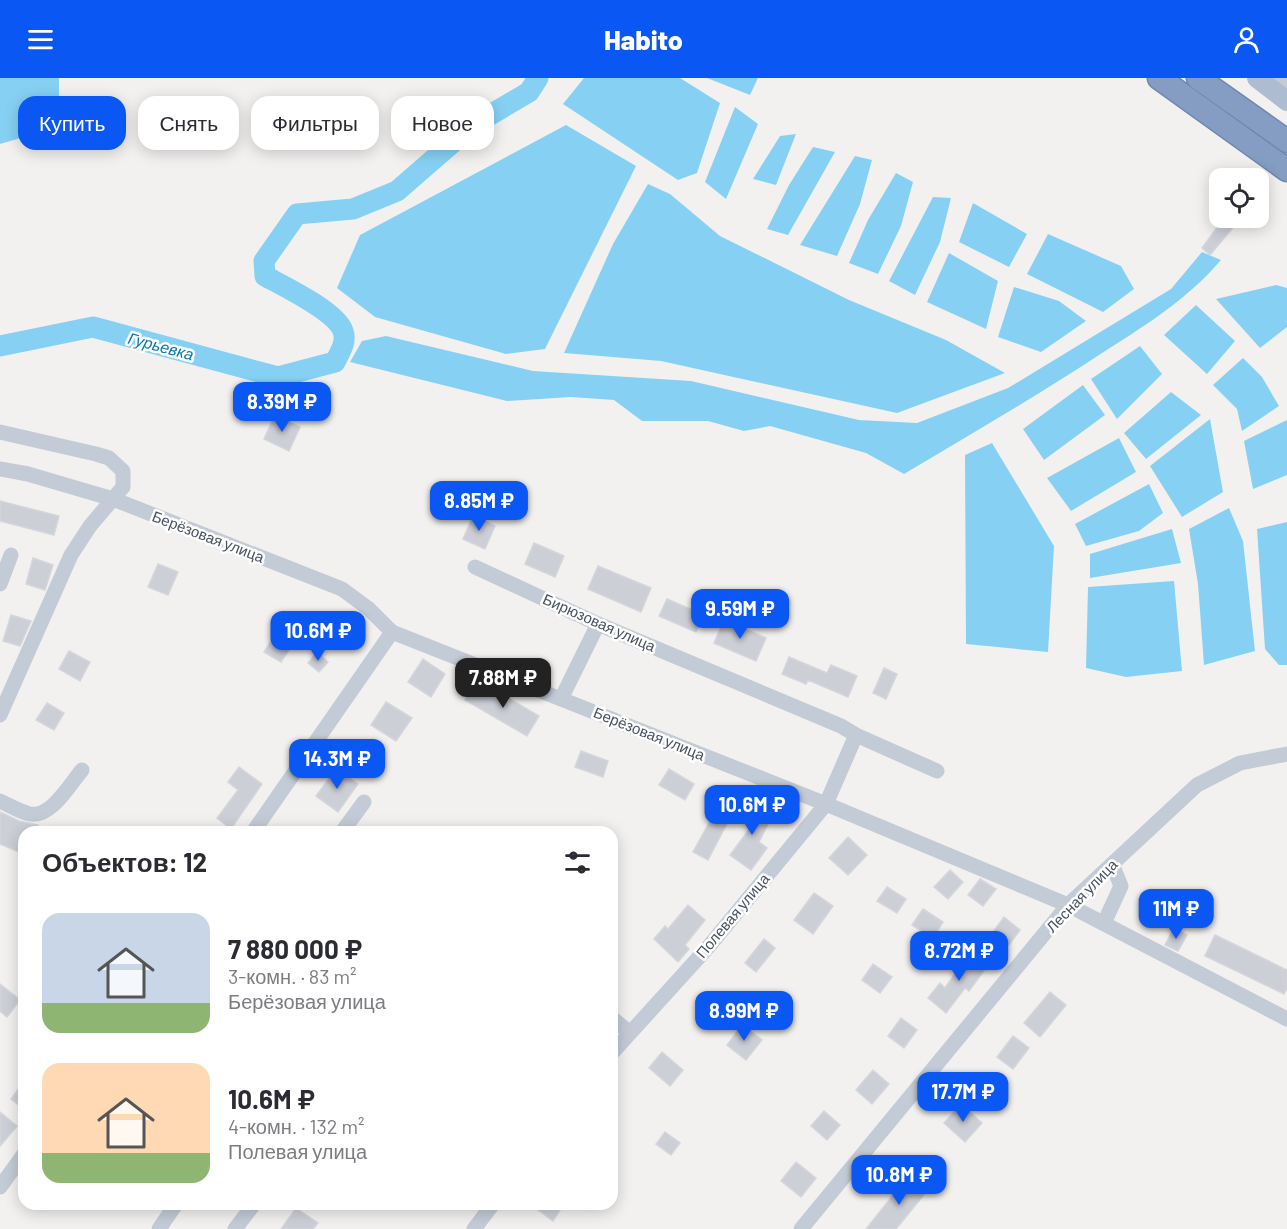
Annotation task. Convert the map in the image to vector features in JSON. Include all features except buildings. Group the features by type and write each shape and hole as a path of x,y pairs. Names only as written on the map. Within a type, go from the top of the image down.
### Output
{"highway":[{"path":"1159,78 1287,170"},
{"path":"1198,78 1287,141"}],"main road":[{"path":"1257,78 1287,101"}],"street":[{"path":"1281,78 1287,92"},
{"path":"0,432 109,458 123,471 124,479 123,487 70,555 0,715"},
{"name":"Берёзовая улица","path":"0,469 28,474 113,500 342,589 369,609 392,632 826,804 1068,904 1287,1019"},
{"path":"0,584 11,555"},
{"name":"Бирюзовая улица","path":"475,567 598,624 841,726 937,771"},
{"path":"561,699 598,624"},
{"path":"257,826 392,632"},
{"path":"826,804 856,735"},
{"name":"Лесная улица","path":"801,1229 1068,904 1197,785 1240,763 1287,754"},
{"path":"0,801 29,814 38,814 48,809 82,770"},
{"path":"346,826 364,802"},
{"name":"Полевая улица","path":"618,1046 710,945 826,804"},
{"path":"1104,923 1111,913 1120,886 1112,864"},
{"path":"618,1023 629,1032"},
{"path":"0,1187 18,1162"},
{"path":"159,1229 172,1210"},
{"path":"235,1229 249,1210"},
{"path":"474,1229 488,1210"}],"water":[{"path":"0,78 59,78 59,96 18,96 18,139 0,144"},
{"path":"584,78 680,78 720,103 697,173 678,180 563,104"},
{"path":"707,78 758,78 750,95"},
{"path":"735,107 758,124 726,199 705,182"},
{"path":"566,125 636,166 545,349 506,354 375,317 337,288 360,235"},
{"path":"796,134 776,185 753,179 780,136"},
{"path":"813,147 835,152 788,235 767,229 789,185"},
{"path":"855,156 872,160 860,204 837,256 800,245"},
{"path":"896,173 913,182 901,226 878,274 849,263 868,220"},
{"path":"648,184 670,194 720,236 849,300 946,340 1005,373 897,413 661,361 564,353 613,244"},
{"path":"933,197 951,198 940,242 915,295 889,281"},
{"path":"973,203 1027,234 1009,267 959,242"},
{"path":"1048,234 1121,266 1134,289 1103,312 1027,274"},
{"path":"1202,252 1221,260 1194,288 1164,312 1051,386 904,474 866,453 770,426 744,431 708,421 642,421 614,400 571,397 507,401 350,362 362,341 386,336 533,371 691,381 859,420 917,423 1008,388 1171,289"},
{"path":"949,253 998,281 986,329 927,302"},
{"path":"1276,285 1287,288 1287,327 1260,348 1216,299"},
{"path":"1014,287 1059,301 1086,321 1041,352 998,337"},
{"path":"1196,305 1235,341 1207,374 1164,335"},
{"path":"1140,346 1162,374 1117,419 1091,379"},
{"path":"1243,358 1262,377 1279,406 1242,431 1237,409 1213,385"},
{"path":"1083,385 1105,415 1044,460 1023,429"},
{"path":"1171,392 1201,415 1146,459 1124,433"},
{"path":"1210,419 1223,492 1182,517 1150,466"},
{"path":"1287,420 1287,475 1253,489 1244,441"},
{"path":"1119,438 1136,472 1071,511 1047,478"},
{"path":"992,443 1054,546 1048,652 966,644 965,455"},
{"path":"1149,484 1163,513 1139,531 1086,546 1075,524"},
{"path":"1229,508 1243,541 1255,651 1204,665 1198,584 1189,529"},
{"path":"1287,522 1287,665 1279,665 1265,649 1257,529"},
{"path":"1172,529 1181,563 1090,578 1090,554"},
{"path":"1174,581 1182,671 1126,677 1086,668 1088,587"}],"waterway":[{"name":"Гурьевка","path":"0,346 93,327 278,377 335,362 344,339 343,331 338,323 320,307 265,276 264,261 297,214 353,209 397,191 473,125 529,92 538,78"}]}
